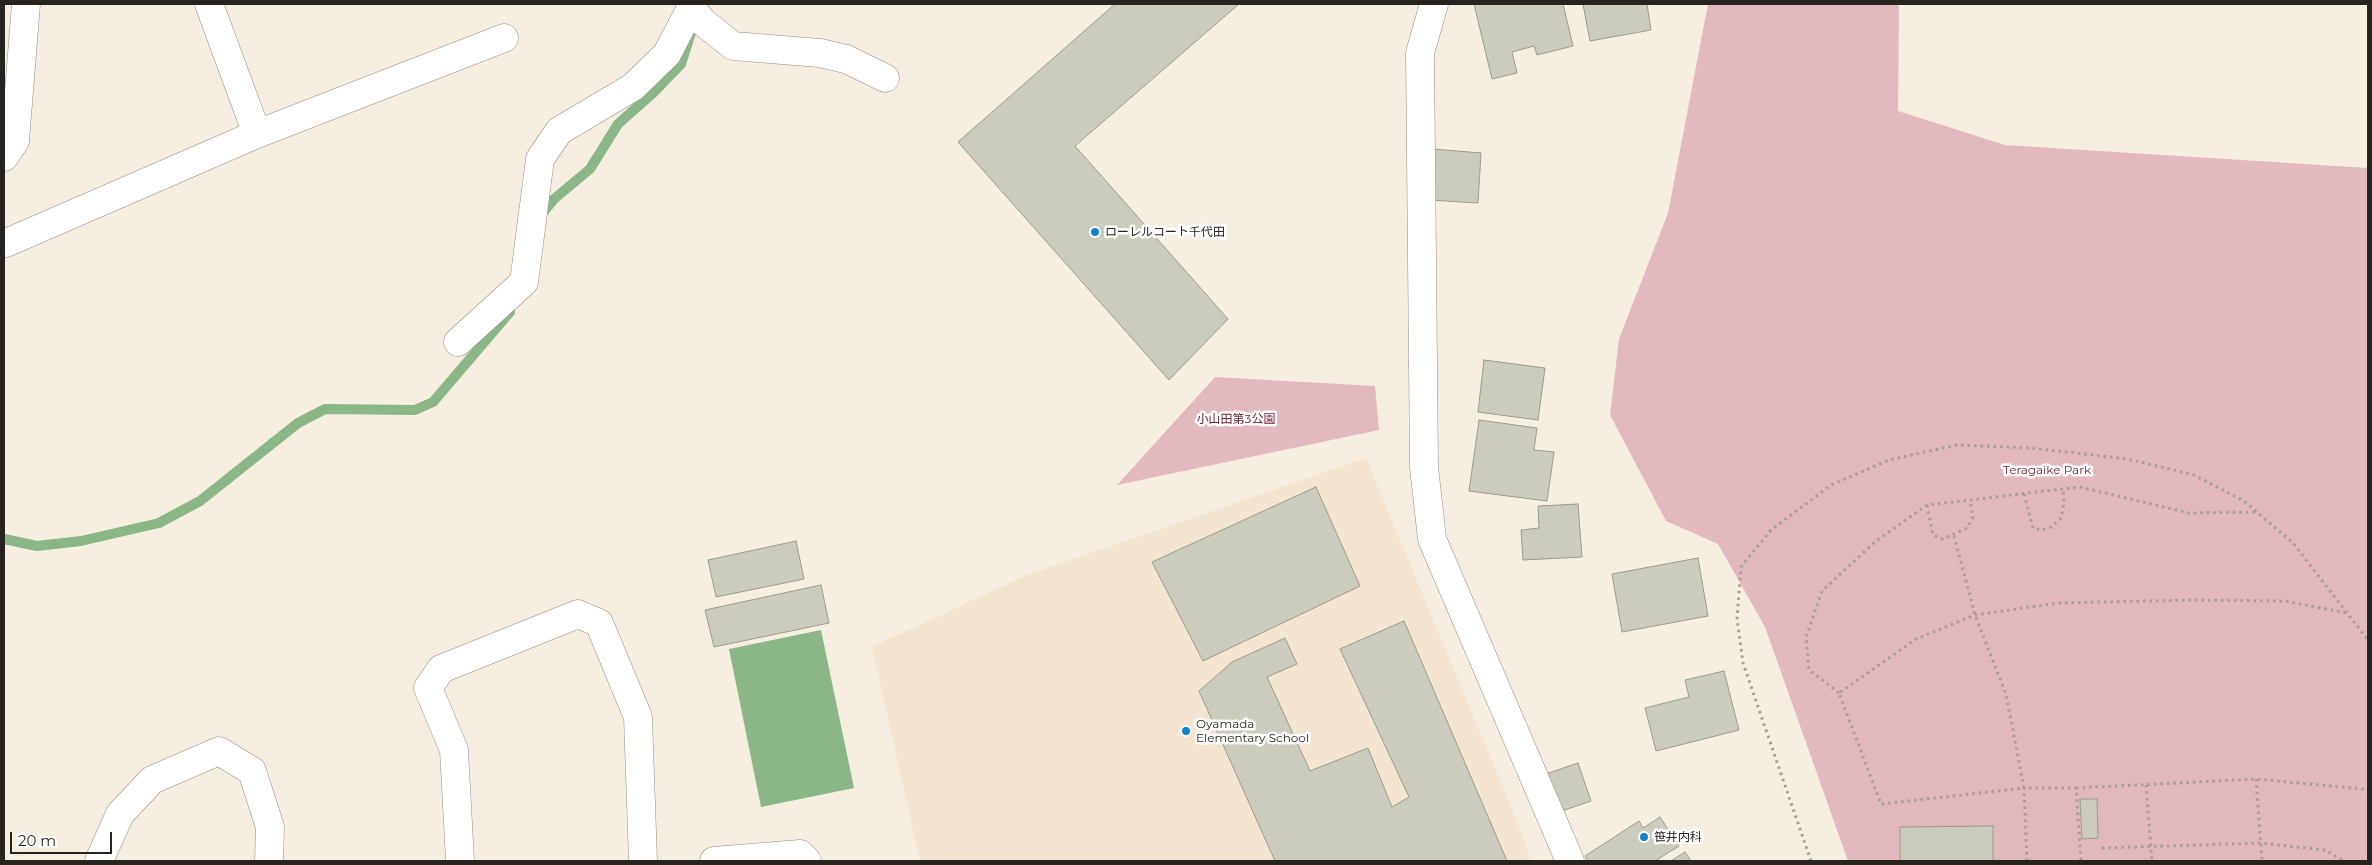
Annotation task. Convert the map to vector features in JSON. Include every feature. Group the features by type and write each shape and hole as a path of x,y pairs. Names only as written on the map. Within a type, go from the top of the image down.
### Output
{"street":[{"path":"4,157 15,141 26,4"},
{"path":"209,4 257,134"},
{"path":"1434,4 1420,53 1424,467 1432,539 1570,861"},
{"path":"458,342 524,282 540,159 559,131 633,87 667,54 692,6 703,22 733,46 820,53 846,58 885,78"},
{"path":"6,243 257,134 504,38"},
{"path":"460,861 454,750 428,688 441,669 578,614 599,623 638,717 643,861"},
{"path":"99,861 120,814 152,780 219,751 252,771 270,828 269,861"},
{"path":"714,861 800,854 807,861"}],"path":[{"path":"1811,861 1742,663 1737,619 1741,567 1771,530 1831,485 1889,460 1957,445 2031,448 2128,460 2194,475 2244,501 2292,543 2368,640"},
{"path":"2257,512 2189,513 2080,487 1927,505 1876,541 1822,591 1806,637 1809,670 1839,693 1881,804 2024,788 2076,788 2256,779 2363,789 2368,792"},
{"path":"2024,494 2033,528 2042,530 2051,527 2061,518 2064,503 2063,489"},
{"path":"1927,505 1933,535 1943,539 1954,536 1967,528 1973,517 1970,500"},
{"path":"1954,536 1975,616 2006,694 2024,788 2027,861"},
{"path":"1839,693 1916,639 1975,616 2058,603 2190,600 2284,601 2347,613"},
{"path":"2256,779 2262,861"},
{"path":"2146,784 2152,861"},
{"path":"2076,788 2081,861"},
{"path":"2102,848 2260,843 2325,850 2344,861"}],"shaded area":[{"name":"Oyamada Elementary School","path":"1366,458 1515,816 1531,861 920,861 872,647 1027,575"},
{"path":"821,630 854,788 761,807 729,649"}],"green space":[{"name":"Teragaike Park","path":"1708,4 1899,4 1898,111 2005,145 2368,168 2368,861 1848,861 1765,627 1718,544 1666,521 1610,415 1619,339 1668,213"},
{"name":"小山田第3公園","path":"1215,377 1375,386 1379,430 1117,485"}],"building":[{"name":"ローレルコート千代田","path":"1115,4 1239,4 1075,146 1228,319 1169,380 958,142"},
{"path":"1474,4 1563,4 1573,46 1537,55 1534,46 1512,52 1517,73 1492,79"},
{"path":"1583,4 1647,4 1651,30 1590,41"},
{"path":"1433,149 1481,153 1478,203 1429,200"},
{"path":"1484,360 1545,368 1538,420 1478,412"},
{"path":"1479,420 1537,428 1534,450 1554,452 1547,501 1469,491"},
{"path":"1316,487 1360,586 1203,661 1152,562"},
{"path":"1578,504 1582,557 1523,560 1521,530 1539,528 1538,506"},
{"path":"796,541 804,579 716,597 708,560"},
{"path":"1698,558 1708,616 1622,632 1612,574"},
{"path":"821,585 829,623 714,647 705,610"},
{"path":"1404,621 1507,861 1275,861 1199,691 1232,662 1285,638 1297,664 1267,677 1310,771 1368,748 1392,807 1409,797 1340,649"},
{"path":"1724,671 1739,730 1656,751 1645,708 1689,697 1685,680"},
{"path":"1578,763 1591,801 1553,814 1540,776"},
{"path":"2080,799 2097,799 2098,838 2082,839"},
{"name":"笹井内科","path":"1660,817 1679,846 1655,861 1588,861 1585,856 1639,821 1643,828"},
{"path":"1993,826 1993,861 1900,861 1900,827"},
{"path":"1685,852 1691,861 1671,861"}],"waterway":[{"path":"541,215 554,199 590,169 618,124 653,93 681,64 691,33"},
{"path":"4,539 37,546 81,541 159,523 200,501 298,423 325,409 415,410 433,402 510,312"}],"place":[{"name":"ローレルコート千代田","path":"1095,232"},
{"name":"Oyamada Elementary School","path":"1186,731"},
{"name":"笹井内科","path":"1644,837"}]}
